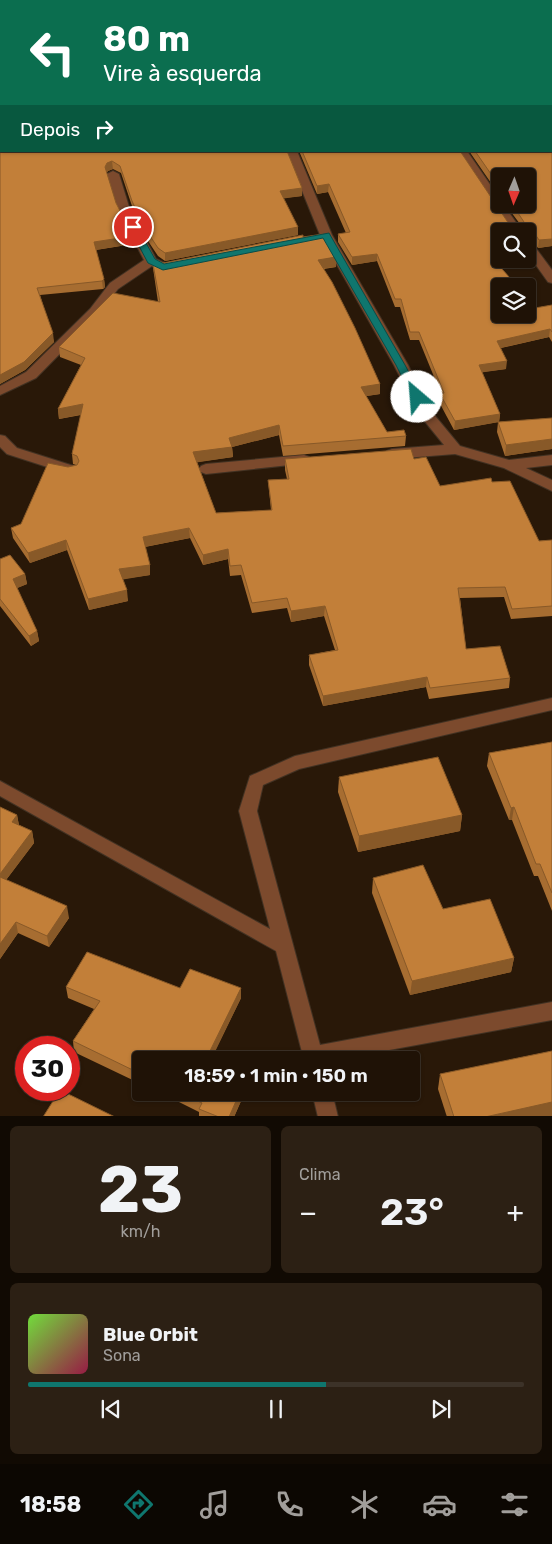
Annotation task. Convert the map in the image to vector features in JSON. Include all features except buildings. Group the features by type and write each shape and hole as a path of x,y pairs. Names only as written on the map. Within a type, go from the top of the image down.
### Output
{"street":[{"path":"291,152 321,236 400,365 425,413 455,449"},
{"path":"462,152 510,223"},
{"path":"112,174 124,210 151,261 163,267 182,263"},
{"path":"536,257 552,279"},
{"path":"0,391 31,375 94,312 114,286 151,261"},
{"path":"0,440 12,451 72,470"},
{"path":"378,455 455,449 509,465 552,486"},
{"path":"206,469 314,460"},
{"path":"509,465 552,460"},
{"path":"312,1051 248,811 256,781 295,763 552,704"},
{"path":"0,788 284,946"},
{"path":"349,1051 552,1011"},
{"path":"324,1101 328,1116"}],"route":[{"path":"133,227 151,261 163,267 326,235 417,397"}]}
